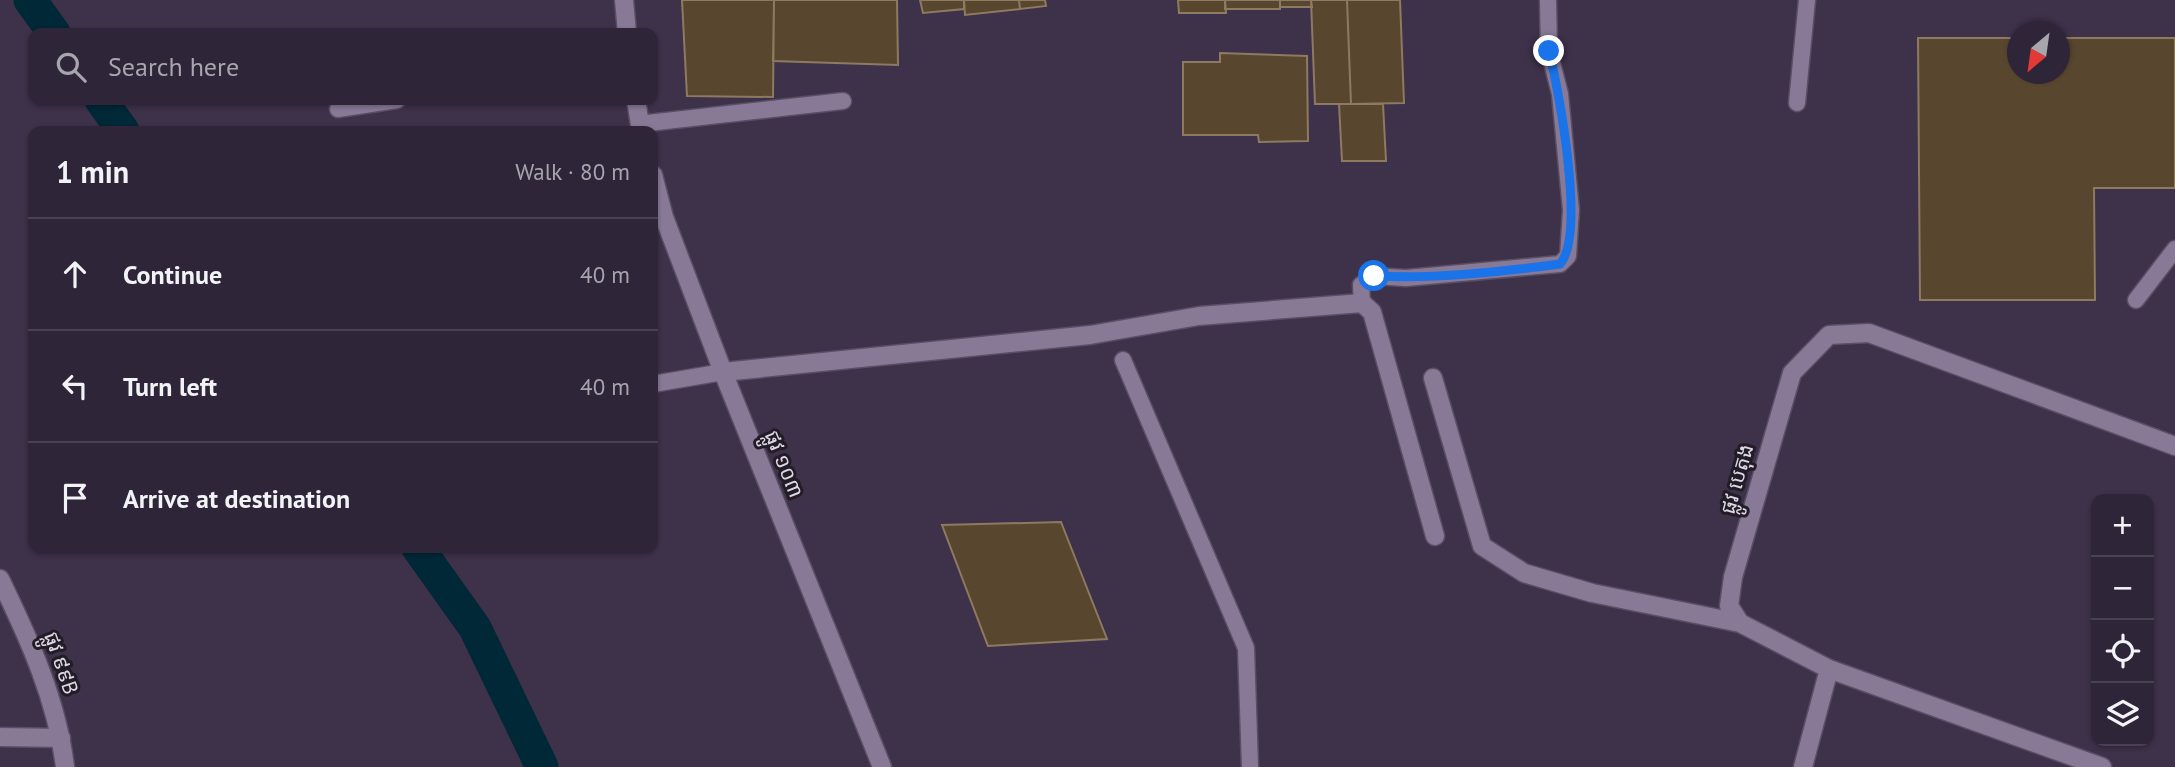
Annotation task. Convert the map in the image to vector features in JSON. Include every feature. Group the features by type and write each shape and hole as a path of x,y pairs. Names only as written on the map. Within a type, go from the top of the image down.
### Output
{"street":[{"path":"624,0 627,28"},
{"path":"637,105 640,126"},
{"name":"ផ្លូវ ១០៣","path":"658,194 664,217 723,372 882,767"},
{"path":"723,372 1090,335 1199,316 1362,303 1372,312 1435,536"},
{"name":"ផ្លូវ បេតុង","path":"1740,623 1728,606 1733,577 1792,373 1829,335 1869,333 2175,446"},
{"path":"1433,378 1482,546 1524,573 1592,593 1740,623 1829,669 2102,767"},
{"name":"ផ្លូវ ៩៩B","path":"0,579 34,649 61,738 65,767"},
{"path":"1803,767 1829,669"},
{"path":"0,737 61,738"}],"lane":[{"path":"1362,303 1361,285 1374,276 1406,278 1511,270 1560,264 1568,256 1571,210 1560,94 1549,51 1548,0"},
{"path":"1797,103 1807,0"},
{"path":"655,126 843,101"},
{"path":"338,109 364,105"},
{"path":"2136,300 2175,249"},
{"path":"1123,360 1246,648 1250,767"},
{"path":"658,383 723,372"}],"building":[{"path":"682,0 774,0 773,97 687,96"},
{"path":"774,0 897,0 898,65 773,61"},
{"path":"920,0 964,0 964,9 923,13"},
{"path":"964,0 1019,0 1020,9 965,15"},
{"path":"1019,0 1045,0 1046,6 1020,9"},
{"path":"1178,0 1225,0 1226,13 1179,13"},
{"path":"1225,0 1280,0 1280,9 1225,9"},
{"path":"1280,0 1311,0 1312,7 1280,7"},
{"path":"1311,0 1347,0 1351,104 1315,104"},
{"path":"1347,0 1400,0 1404,103 1351,104"},
{"path":"1918,38 2007,38 2007,84 2070,84 2070,38 2175,38 2175,188 2094,188 2095,300 1920,300"},
{"path":"1220,53 1307,56 1308,141 1259,142 1258,135 1183,135 1183,62 1220,62"},
{"path":"1339,104 1383,104 1386,161 1342,161"},
{"path":"1061,522 1107,639 988,646 942,525"}],"waterway":[{"path":"30,0 50,28"},
{"path":"105,105 119,126"},
{"path":"422,553 475,628 542,767"}],"route":[{"path":"1374,276 1406,278 1511,270 1560,264 1568,256 1571,210 1565,131 1560,94 1549,51"}]}
